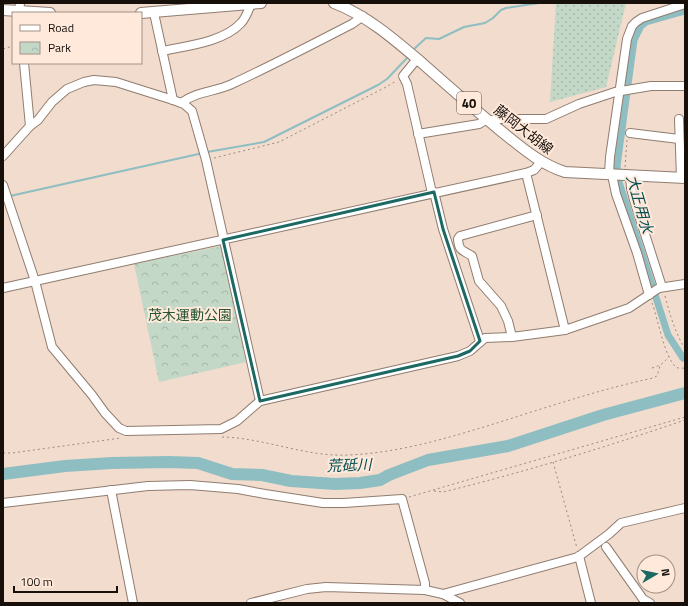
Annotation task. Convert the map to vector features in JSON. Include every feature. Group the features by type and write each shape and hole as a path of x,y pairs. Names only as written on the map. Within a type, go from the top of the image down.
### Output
{"main road":[{"path":"142,13 261,3"},
{"name":"藤岡大胡線","path":"334,3 363,16 385,32 488,120 541,162 552,168 565,172 683,178"},
{"path":"3,10 20,9 42,12"}],"street":[{"path":"162,51 198,43 231,32 246,16 251,4"},
{"path":"650,294 616,194 619,175 620,91 627,39 632,26 636,22 650,15 685,4"},
{"path":"154,13 162,51 177,102"},
{"path":"177,102 230,85 352,24 363,16"},
{"path":"417,59 403,76 407,84 418,134 443,229 480,341"},
{"path":"24,64 30,126"},
{"path":"3,156 30,126 38,120 52,102 67,89 84,82 94,80 116,82 177,102 192,111 206,160 260,401"},
{"path":"418,134 479,124 488,120 546,119 579,104 620,91 651,86 685,86"},
{"path":"679,119 679,139 683,178"},
{"path":"630,133 679,139"},
{"path":"3,288 526,173 534,170 541,162"},
{"path":"526,173 565,330"},
{"path":"619,175 631,188 660,287"},
{"path":"3,185 35,281 52,347 119,428 126,430 221,429 237,421 260,401 458,356 470,352 480,341 485,338 512,337 565,330 629,308 660,287 685,284"},
{"path":"512,337 510,327 501,306 479,281 472,256 462,252 458,239 460,236 537,215"},
{"path":"3,503 148,486 190,485 238,489 272,496 323,503 402,499 425,583 425,590"},
{"path":"111,490 133,603"},
{"path":"443,594 579,556 609,534 621,523 685,508"},
{"path":"606,547 643,599 650,603"},
{"path":"579,556 591,603"},
{"path":"251,603 282,599 307,589 326,587 425,590 443,594 460,603"}],"path":[{"path":"206,160 279,142 388,86 403,76"},
{"path":"619,175 628,134 630,133"},
{"path":"660,287 673,325 685,349"},
{"path":"650,294 665,348 675,366 680,369 685,368"},
{"path":"223,437 237,437 323,455 346,456 372,454 443,439 564,402 653,378 657,376 660,366 669,356"},
{"path":"652,368 660,366"},
{"path":"402,499 685,417"},
{"path":"434,490 443,492 489,481 685,420"},
{"path":"3,453 121,438"},
{"path":"553,462 579,556"}],"highlighted area":[{"path":"434,192 443,229 480,341 470,351 458,356 260,401 223,240"}],"green space":[{"path":"556,3 626,3 606,87 550,102"},
{"name":"茂木運動公園","path":"221,246 246,362 159,382 134,264"}],"waterway":[{"path":"414,49 426,38 439,39 464,27 485,23 501,10 506,8 539,3"},
{"name":"大正用水","path":"683,358 668,335 619,182 617,166 634,40 641,26 646,22 685,11"},
{"path":"207,152 264,142 378,85 387,79 407,58"},
{"path":"10,196 203,153"},
{"name":"荒砥川","path":"3,474 65,466 169,462 198,463 232,474 262,475 291,481 335,484 360,483 380,480 428,460 508,446 603,415 685,393"}]}
